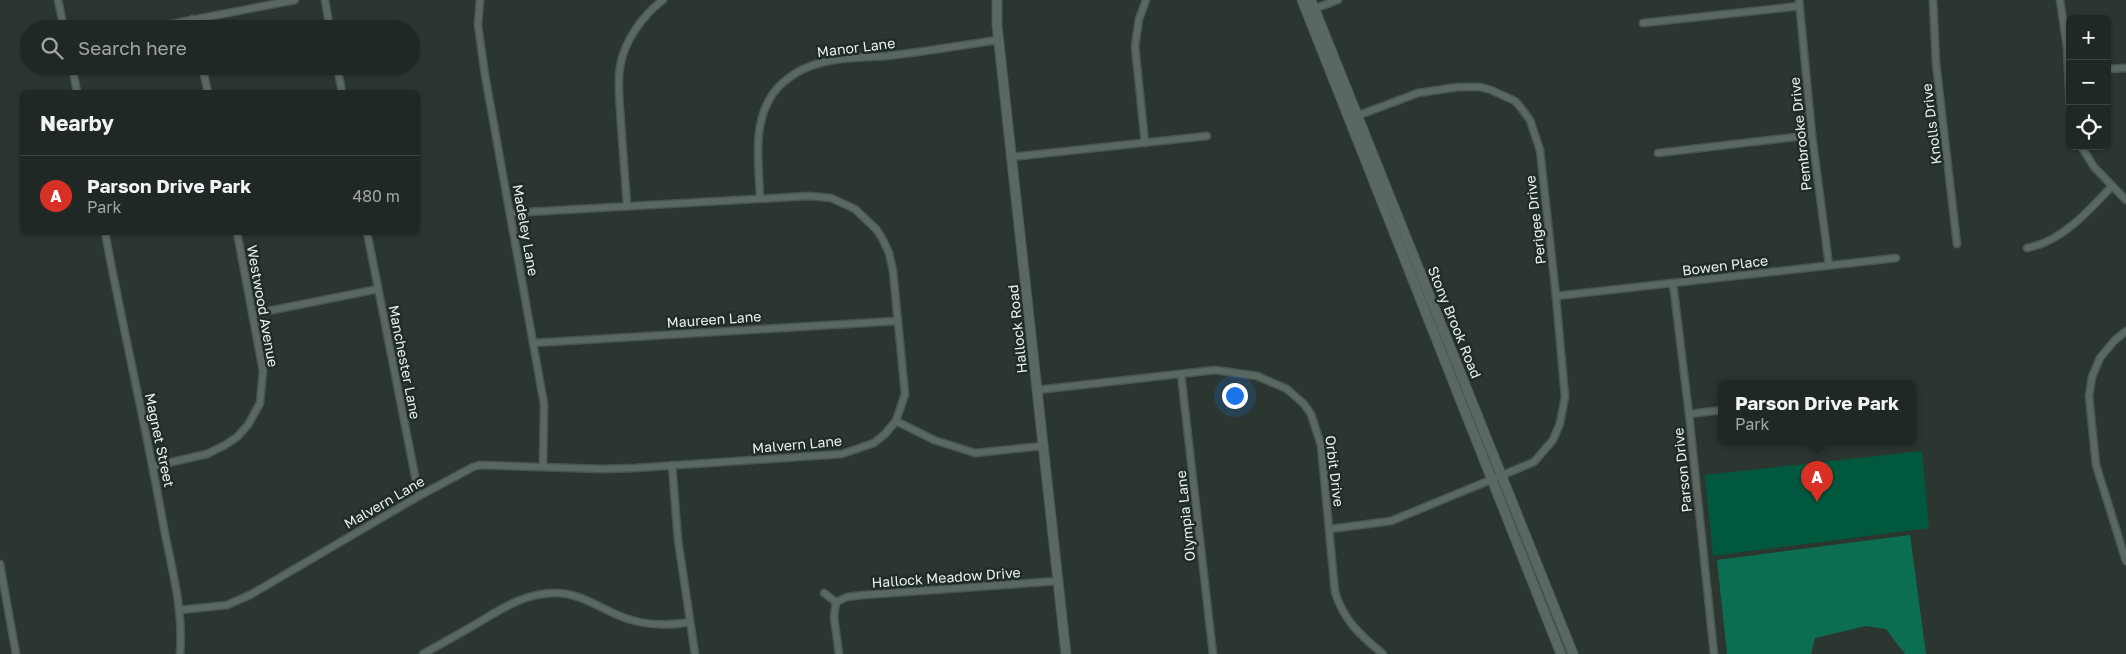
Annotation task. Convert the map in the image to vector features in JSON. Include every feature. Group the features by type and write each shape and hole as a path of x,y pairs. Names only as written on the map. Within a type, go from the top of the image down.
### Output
{"main road":[{"name":"Hallock Road","path":"998,0 999,40 1066,654"},
{"name":"Stony Brook Road","path":"1302,0 1305,12 1560,654"},
{"name":"Stony Brook Road","path":"1313,4 1573,654"},
{"path":"1413,283 1423,279"},
{"path":"1556,642 1566,638"}],"street":[{"path":"58,0 62,20"},
{"path":"187,20 295,0"},
{"path":"325,0 328,20"},
{"name":"Madeley Lane","path":"480,0 477,15 479,37 544,404 543,466"},
{"path":"626,205 619,96 620,66 624,52 635,30 663,0"},
{"path":"1145,143 1135,46 1139,19 1146,0"},
{"path":"1305,12 1313,4 1338,0"},
{"name":"Knolls Drive","path":"1933,0 1936,63 1958,244"},
{"path":"2060,0 2067,60"},
{"path":"1643,23 1799,3"},
{"name":"Pembrooke Drive","path":"1799,3 1812,135 1829,265"},
{"name":"Manor Lane","path":"760,198 758,136 764,113 772,95 800,70 830,61 886,56 999,40"},
{"path":"2111,69 2126,68"},
{"path":"74,75 77,90"},
{"path":"204,75 208,90"},
{"path":"339,75 342,90"},
{"name":"Perigee Drive","path":"1330,529 1391,521 1534,462 1553,440 1564,409 1565,386 1540,150 1530,120 1515,101 1504,94 1480,87 1418,93 1348,120"},
{"path":"1658,153 1812,135"},
{"path":"1012,157 1207,136"},
{"path":"2083,150 2094,167 2126,200"},
{"path":"2027,248 2041,245 2062,233 2112,186"},
{"name":"Malvern Lane","path":"180,610 228,604 250,595 419,496 473,467 543,466 602,469 842,454 874,443 896,421 905,394 890,254 876,229 855,209 831,198 809,196 510,213"},
{"name":"Magnet Street","path":"106,235 124,334 154,466 180,610 180,654"},
{"name":"Westwood Avenue","path":"154,466 207,454 237,437 248,425 260,403 264,382 262,359 238,235"},
{"name":"Manchester Lane","path":"369,235 419,496"},
{"name":"Bowen Place","path":"1556,296 1896,258"},
{"name":"Parson Drive","path":"1673,283 1689,414 1714,654"},
{"path":"253,314 378,289"},
{"name":"Maureen Lane","path":"533,343 896,320"},
{"path":"2126,331 2114,341 2100,358 2092,377 2089,396 2096,465 2126,561"},
{"name":"Orbit Drive","path":"1037,390 1215,370 1257,376 1287,389 1304,404 1311,414 1321,445 1335,592 1341,610 1357,630 1382,654"},
{"name":"Olympia Lane","path":"1181,374 1213,654"},
{"path":"1689,414 1718,410"},
{"path":"896,421 934,440 975,453 1043,446"},
{"path":"672,466 674,514 695,654"},
{"path":"0,564 3,603 16,654"},
{"name":"Hallock Meadow Drive","path":"836,602 847,597 863,595 1058,581"},
{"path":"824,593 836,602 834,618 839,654"},
{"path":"423,654 518,600 545,594 570,595 594,602 623,617 646,624 667,625 690,622"}],"green space":[{"path":"1922,451 1929,528 1713,556 1705,475"},
{"path":"1910,535 1926,654 1905,654 1886,629 1866,626 1815,638 1811,654 1727,654 1717,560"}],"place":[{"name":"Parson Drive Park","path":"1817,502"}]}
